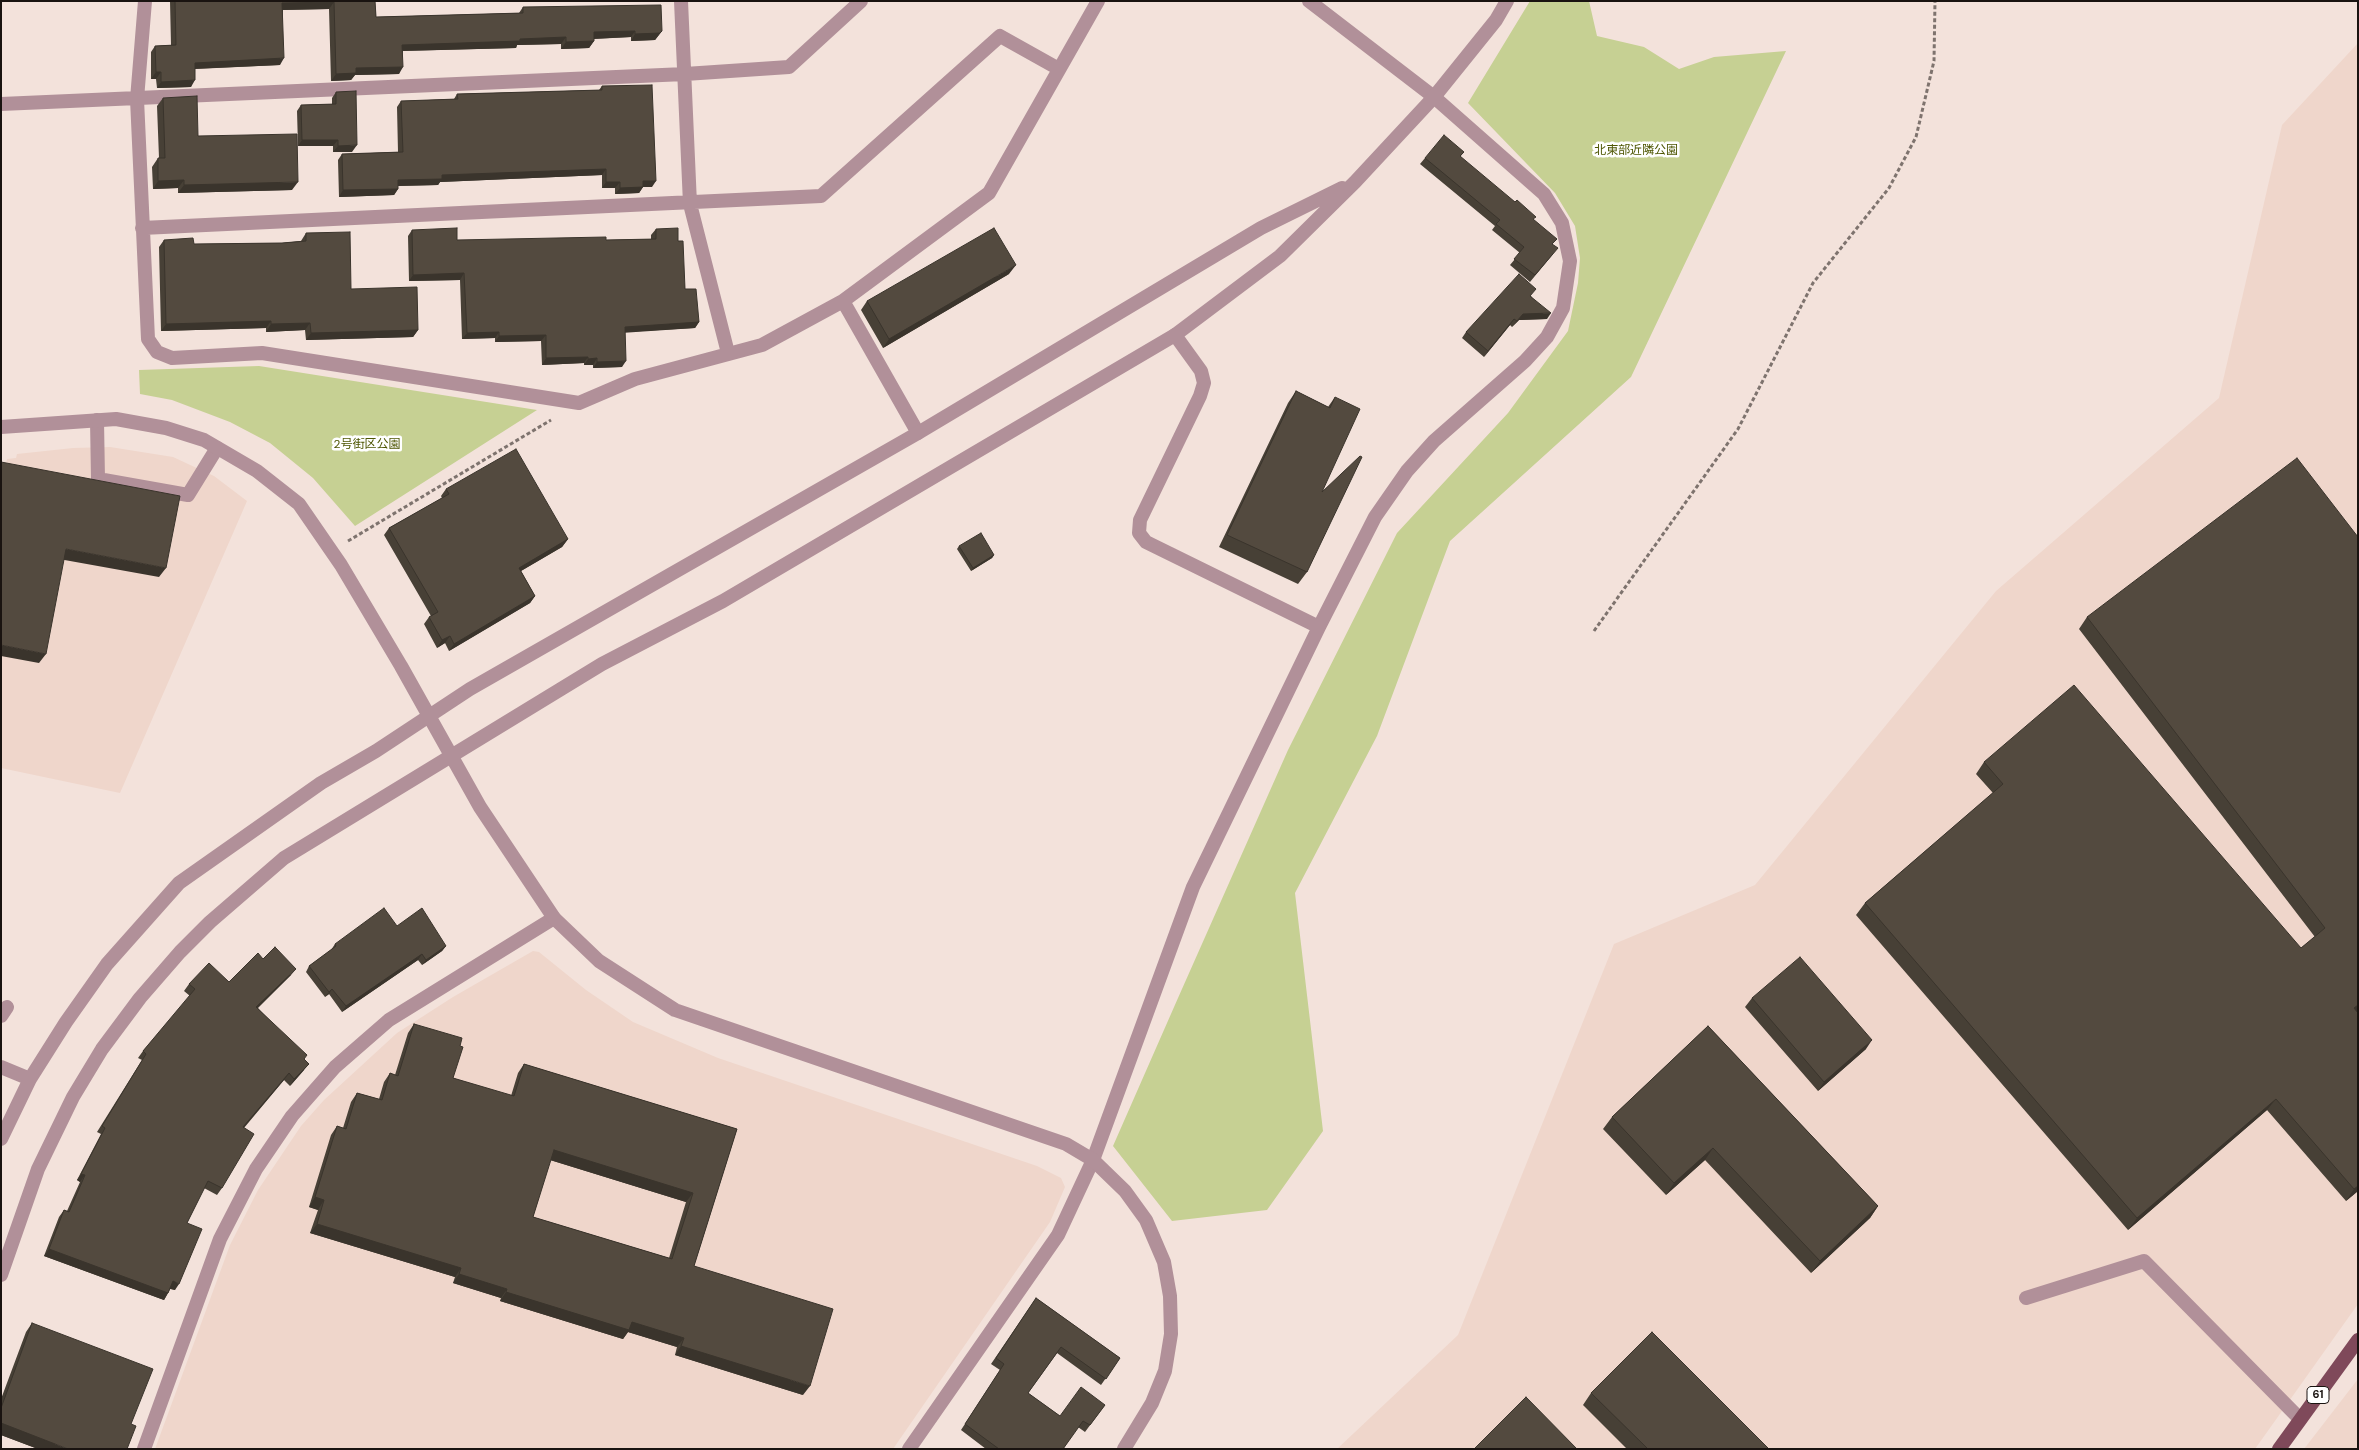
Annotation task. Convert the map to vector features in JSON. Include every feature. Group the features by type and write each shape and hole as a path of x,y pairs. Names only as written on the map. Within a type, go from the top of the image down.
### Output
{"main road":[{"name":"61","path":"2279,1449 2358,1340"}],"street":[{"path":"145,1 137,99 148,339 157,352 172,358 262,353 579,403 635,378 762,345 843,302 989,193 1098,1"},
{"path":"681,1 690,204 728,353"},
{"path":"1,104 685,74 789,67 861,1"},
{"path":"909,1449 1058,1235 1093,1160 1192,888 1319,627 1375,517 1407,471 1434,441 1525,361 1547,337 1563,308 1570,260 1562,223 1544,194 1434,97 1309,1"},
{"path":"1,1275 38,1169 73,1097 102,1049 157,978 210,922 284,858 602,664 723,600 1176,334 1280,256 1355,182 1434,97 1496,20 1507,1"},
{"path":"142,228 690,204 821,196 1000,36 1059,69"},
{"path":"1,1139 30,1079 66,1022 107,964 179,883 321,782 579,626 918,432 1261,228 1355,182"},
{"path":"843,302 918,432"},
{"path":"1176,334 1201,371 1204,383 1200,396 1140,520 1139,533 1146,542 1319,627"},
{"path":"1,427 116,419 166,428 204,440 257,471 299,504 341,565 480,807 554,918 599,962 675,1010 1066,1144 1093,1160 1125,1191 1146,1220 1164,1262 1170,1296 1171,1334 1165,1371 1152,1403 1124,1449"},
{"path":"97,420 98,479 188,495 217,448"},
{"path":"144,1449 220,1239 256,1169 292,1116 335,1067 389,1020 554,918"},
{"path":"1,1067 30,1079"},
{"path":"2026,1298 2144,1260 2300,1419"}],"path":[{"path":"1594,631 1738,429 1813,283 1888,188 1916,137 1934,61 1935,1"},
{"path":"347,542 579,403"}],"shaded area":[{"path":"2358,43 2358,1304 2255,1449 1337,1449 1458,1335 1614,944 1755,885 1996,591 2219,398 2282,125"},
{"path":"110,447 173,457 214,476 247,501 120,793 1,768 1,493 7,459 16,458 17,454 73,448"},
{"path":"533,951 539,952 586,990 633,1022 718,1058 1037,1166 1061,1178 1065,1187 1050,1222 893,1449 155,1449 230,1245 258,1190 301,1126 324,1100 397,1033 453,997"},
{"path":"2358,1379 2358,1449 2304,1449"}],"green space":[{"name":"北東部近隣公園","path":"1530,1 1589,1 1597,36 1644,47 1679,69 1714,57 1786,51 1631,377 1450,541 1377,736 1295,893 1323,1131 1267,1210 1172,1221 1113,1146 1288,750 1397,533 1508,413 1568,331 1578,283 1580,258 1575,226 1555,193 1468,103"},
{"name":"2号街区公園","path":"259,366 537,410 355,526 313,478 270,443 230,422 172,400 140,394 139,370"}],"building":[{"path":"175,1 375,1 376,17 523,13 523,7 661,5 662,31 660,33 635,34 635,31 594,32 594,41 566,42 566,37 520,39 520,41 402,45 403,67 356,68 356,73 336,74 334,2 282,3 284,58 195,63 195,80 161,82 161,72 156,72 155,46 176,45"},
{"path":"652,85 656,181 643,181 643,187 620,188 620,182 606,182 606,169 442,175 442,179 398,180 398,189 343,190 342,154 403,152 401,101 458,99 457,94 602,90 602,86"},
{"path":"356,91 357,145 338,146 338,140 302,140 301,105 336,104 336,92"},
{"path":"197,96 198,136 297,134 298,182 184,185 184,180 158,181 158,158 165,158 163,98"},
{"path":"1444,135 1464,152 1460,156 1515,202 1517,200 1536,217 1533,219 1557,239 1552,244 1558,248 1535,275 1514,259 1524,247 1496,224 1500,220 1425,158"},
{"path":"457,228 457,240 606,237 606,240 656,239 656,229 678,228 678,241 683,241 685,289 696,289 699,322 625,327 626,361 597,362 597,358 588,359 588,357 546,358 546,335 499,336 499,332 467,333 464,273 413,275 412,230"},
{"path":"994,228 1016,265 889,339 867,301"},
{"path":"350,232 351,289 417,287 418,330 311,333 310,323 271,324 271,321 166,324 164,240 193,238 194,244 282,243 306,241 306,233"},
{"path":"1519,274 1536,289 1530,296 1551,313 1523,314 1517,321 1514,319 1488,351 1466,332"},
{"path":"1296,391 1330,408 1335,397 1360,409 1322,492 1360,456 1362,457 1307,572 1227,535"},
{"path":"516,449 568,539 519,568 535,596 454,644 450,636 442,640 429,617 438,612 389,528 449,494 446,489"},
{"path":"2297,458 2358,537 2358,1005 2354,1008 2358,1013 2358,1186 2354,1189 2276,1099 2137,1218 1865,903 2003,784 1984,762 2074,685 2301,948 2325,928 2087,617"},
{"path":"1,462 180,496 166,568 66,549 46,654 1,645"},
{"path":"981,533 994,555 973,568 959,546"},
{"path":"384,908 397,926 422,908 446,946 426,960 422,954 346,1006 332,989 329,992 309,966"},
{"path":"275,947 296,969 256,1007 307,1055 304,1059 309,1064 294,1079 289,1073 243,1127 254,1134 222,1188 208,1181 187,1223 202,1229 179,1284 173,1281 168,1293 49,1249 64,1210 69,1212 85,1175 81,1174 105,1128 102,1126 146,1054 143,1051 195,989 189,984 209,963 229,982 258,953 263,959"},
{"path":"1800,957 1872,1040 1824,1082 1752,998"},
{"path":"414,1024 462,1038 460,1046 463,1047 453,1078 514,1096 524,1064 737,1129 694,1266 833,1309 810,1386 681,1346 684,1338 632,1322 629,1330 506,1292 507,1289 459,1274 461,1268 317,1224 324,1200 315,1197 337,1126 346,1129 357,1093 382,1100 390,1073 398,1076","holes":["554,1150 693,1193 672,1259 533,1217"]},
{"path":"1708,1026 1878,1206 1820,1261 1713,1148 1674,1183 1612,1117"},
{"path":"1036,1298 1120,1358 1106,1379 1061,1347 1028,1393 1060,1416 1081,1387 1105,1405 1090,1425 1083,1421 1063,1449 999,1449 965,1424 1004,1364 996,1358"},
{"path":"32,1323 153,1369 131,1424 136,1426 127,1449 68,1449 1,1423 1,1408"},
{"path":"1652,1332 1769,1449 1648,1449 1591,1393"},
{"path":"1526,1397 1577,1449 1474,1449"}]}
